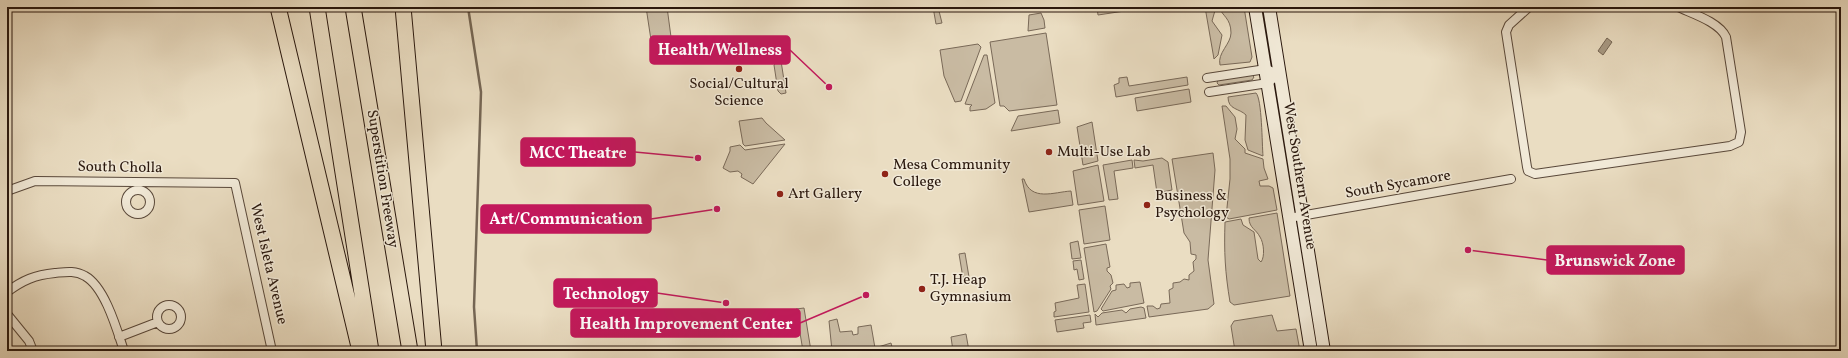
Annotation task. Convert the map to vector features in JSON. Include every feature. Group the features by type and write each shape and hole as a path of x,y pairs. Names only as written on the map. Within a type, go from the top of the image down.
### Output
{"highway":[{"path":"278,7 360,351"},
{"path":"317,7 371,351"},
{"name":"Superstition Freeway","path":"353,7 410,351"},
{"path":"363,7 371,61 377,153"},
{"path":"403,7 434,351"}],"main road":[{"name":"West Southern Avenue","path":"1256,7 1311,351"},
{"name":"West Southern Avenue","path":"1269,7 1324,351"}],"street":[{"path":"1529,7 1509,26 1506,32 1527,167 1528,171 1535,174 1730,146 1739,142 1742,132 1724,32 1720,28 1678,7"},
{"path":"1207,78 1266,69 1279,74 1268,83 1209,92"},
{"name":"South Sycamore","path":"1289,218 1510,179"},
{"name":"South Cholla","path":"7,191 35,181 138,186 235,183"},
{"name":"West Isleta Avenue","path":"235,183 272,351"},
{"path":"7,292 23,280 44,274 72,272 85,276 100,292 124,351"},
{"path":"7,314 30,341 33,351"},
{"path":"119,337 158,322"}],"shaded area":[{"path":"646,7 667,7 671,37 651,40"},
{"path":"933,7 938,7 942,23 936,24"},
{"path":"1097,7 1151,7 1098,15"},
{"path":"1205,7 1216,7 1212,21 1222,35 1218,55 1214,59"},
{"path":"1219,7 1244,7 1252,57 1250,62 1220,65 1220,56 1229,41 1231,28"},
{"path":"1041,13 1045,28 1028,31 1029,15"},
{"path":"1046,33 1057,105 1009,111 1004,106 1000,106 990,42"},
{"path":"1607,38 1612,42 1603,55 1598,51"},
{"path":"978,44 981,47 961,101 955,102 944,76 940,50"},
{"path":"984,55 987,55 995,103 986,109 970,111 970,107 972,105 965,104"},
{"path":"781,61 786,93 781,94 778,91 774,65"},
{"path":"1252,75 1254,77 1252,80 1219,85 1217,83 1218,80"},
{"path":"1127,77 1129,86 1187,77 1188,85 1116,97 1114,85 1119,83 1119,78"},
{"path":"1189,89 1191,102 1137,111 1135,98"},
{"path":"1256,93 1261,112 1263,156 1248,150 1245,140 1246,115 1232,107 1228,101 1228,97"},
{"path":"1222,106 1226,106 1235,117 1237,129 1235,139 1245,149 1245,153 1263,159 1264,168 1268,179 1259,181 1260,186 1269,186 1273,188 1277,210 1229,219 1226,217 1230,179 1230,159"},
{"path":"1058,110 1060,123 1011,131 1018,116"},
{"path":"762,118 785,140 745,146 743,144 739,121"},
{"path":"1092,122 1098,161 1083,165 1077,127"},
{"path":"785,144 753,184 741,177 742,174 738,171 730,172 723,168 730,151 730,147 740,145 745,150"},
{"path":"1213,153 1215,170 1208,260 1214,304 1208,309 1149,317 1147,306 1153,306 1157,309 1160,308 1161,304 1170,303 1169,290 1173,288 1173,283 1180,282 1184,279 1189,280 1189,275 1194,271 1193,262 1196,259 1196,255 1191,254 1190,242 1184,233 1172,159"},
{"path":"1162,158 1168,162 1172,190 1157,193 1153,165 1135,168 1134,160 1143,161"},
{"path":"1132,160 1133,168 1114,171 1118,199 1109,200 1103,165"},
{"path":"1098,165 1104,201 1078,205 1073,171"},
{"path":"1022,179 1024,179 1027,186 1032,191 1037,193 1051,194 1071,191 1073,205 1029,212"},
{"path":"1105,206 1110,240 1084,244 1079,210"},
{"path":"1277,213 1290,296 1234,305 1230,302 1227,281 1225,222 1241,219 1243,225 1254,232 1258,259 1261,262 1264,250 1258,234 1250,224 1249,218"},
{"path":"1078,241 1081,258 1072,259 1070,243"},
{"path":"1106,244 1110,267 1107,268 1107,271 1111,275 1113,283 1110,286 1111,289 1097,311 1094,312 1084,248"},
{"path":"965,253 970,283 964,284 959,254"},
{"path":"1081,260 1084,279 1079,280 1077,269 1074,270 1073,261"},
{"path":"1140,282 1144,303 1103,311 1101,309 1112,291 1116,290 1116,285 1124,284 1127,288 1130,287 1130,283"},
{"path":"1085,284 1089,312 1054,317 1054,312 1056,311 1055,303 1079,298 1077,285"},
{"path":"1141,307 1144,308 1146,318 1096,325 1095,314 1098,317 1102,313 1122,310 1126,313 1130,309"},
{"path":"804,308 811,351 803,351 796,309"},
{"path":"1090,315 1091,322 1083,323 1084,328 1057,332 1055,320"},
{"path":"1272,315 1277,331 1296,329 1300,351 1235,351 1231,326 1234,321"},
{"path":"837,319 840,332 852,331 853,335 858,334 858,327 871,325 875,348 891,343 893,351 832,351 829,321"},
{"path":"966,334 969,351 953,351 951,337"}],"waterway":[{"path":"468,7 481,92 474,307 477,351"}],"place":[{"name":"Social/Cultural Science","path":"739,69"},
{"name":"Health/Wellness","path":"829,87"},
{"name":"Multi-Use Lab","path":"1049,152"},
{"name":"MCC Theatre","path":"698,158"},
{"name":"Mesa Community College","path":"885,174"},
{"name":"Art Gallery","path":"780,194"},
{"name":"Business & Psychology","path":"1147,205"},
{"name":"Art/Communication","path":"717,209"},
{"name":"Brunswick Zone","path":"1468,250"},
{"name":"T.J. Heap Gymnasium","path":"922,289"},
{"name":"Health Improvement Center","path":"866,295"},
{"name":"Technology","path":"726,303"}]}
